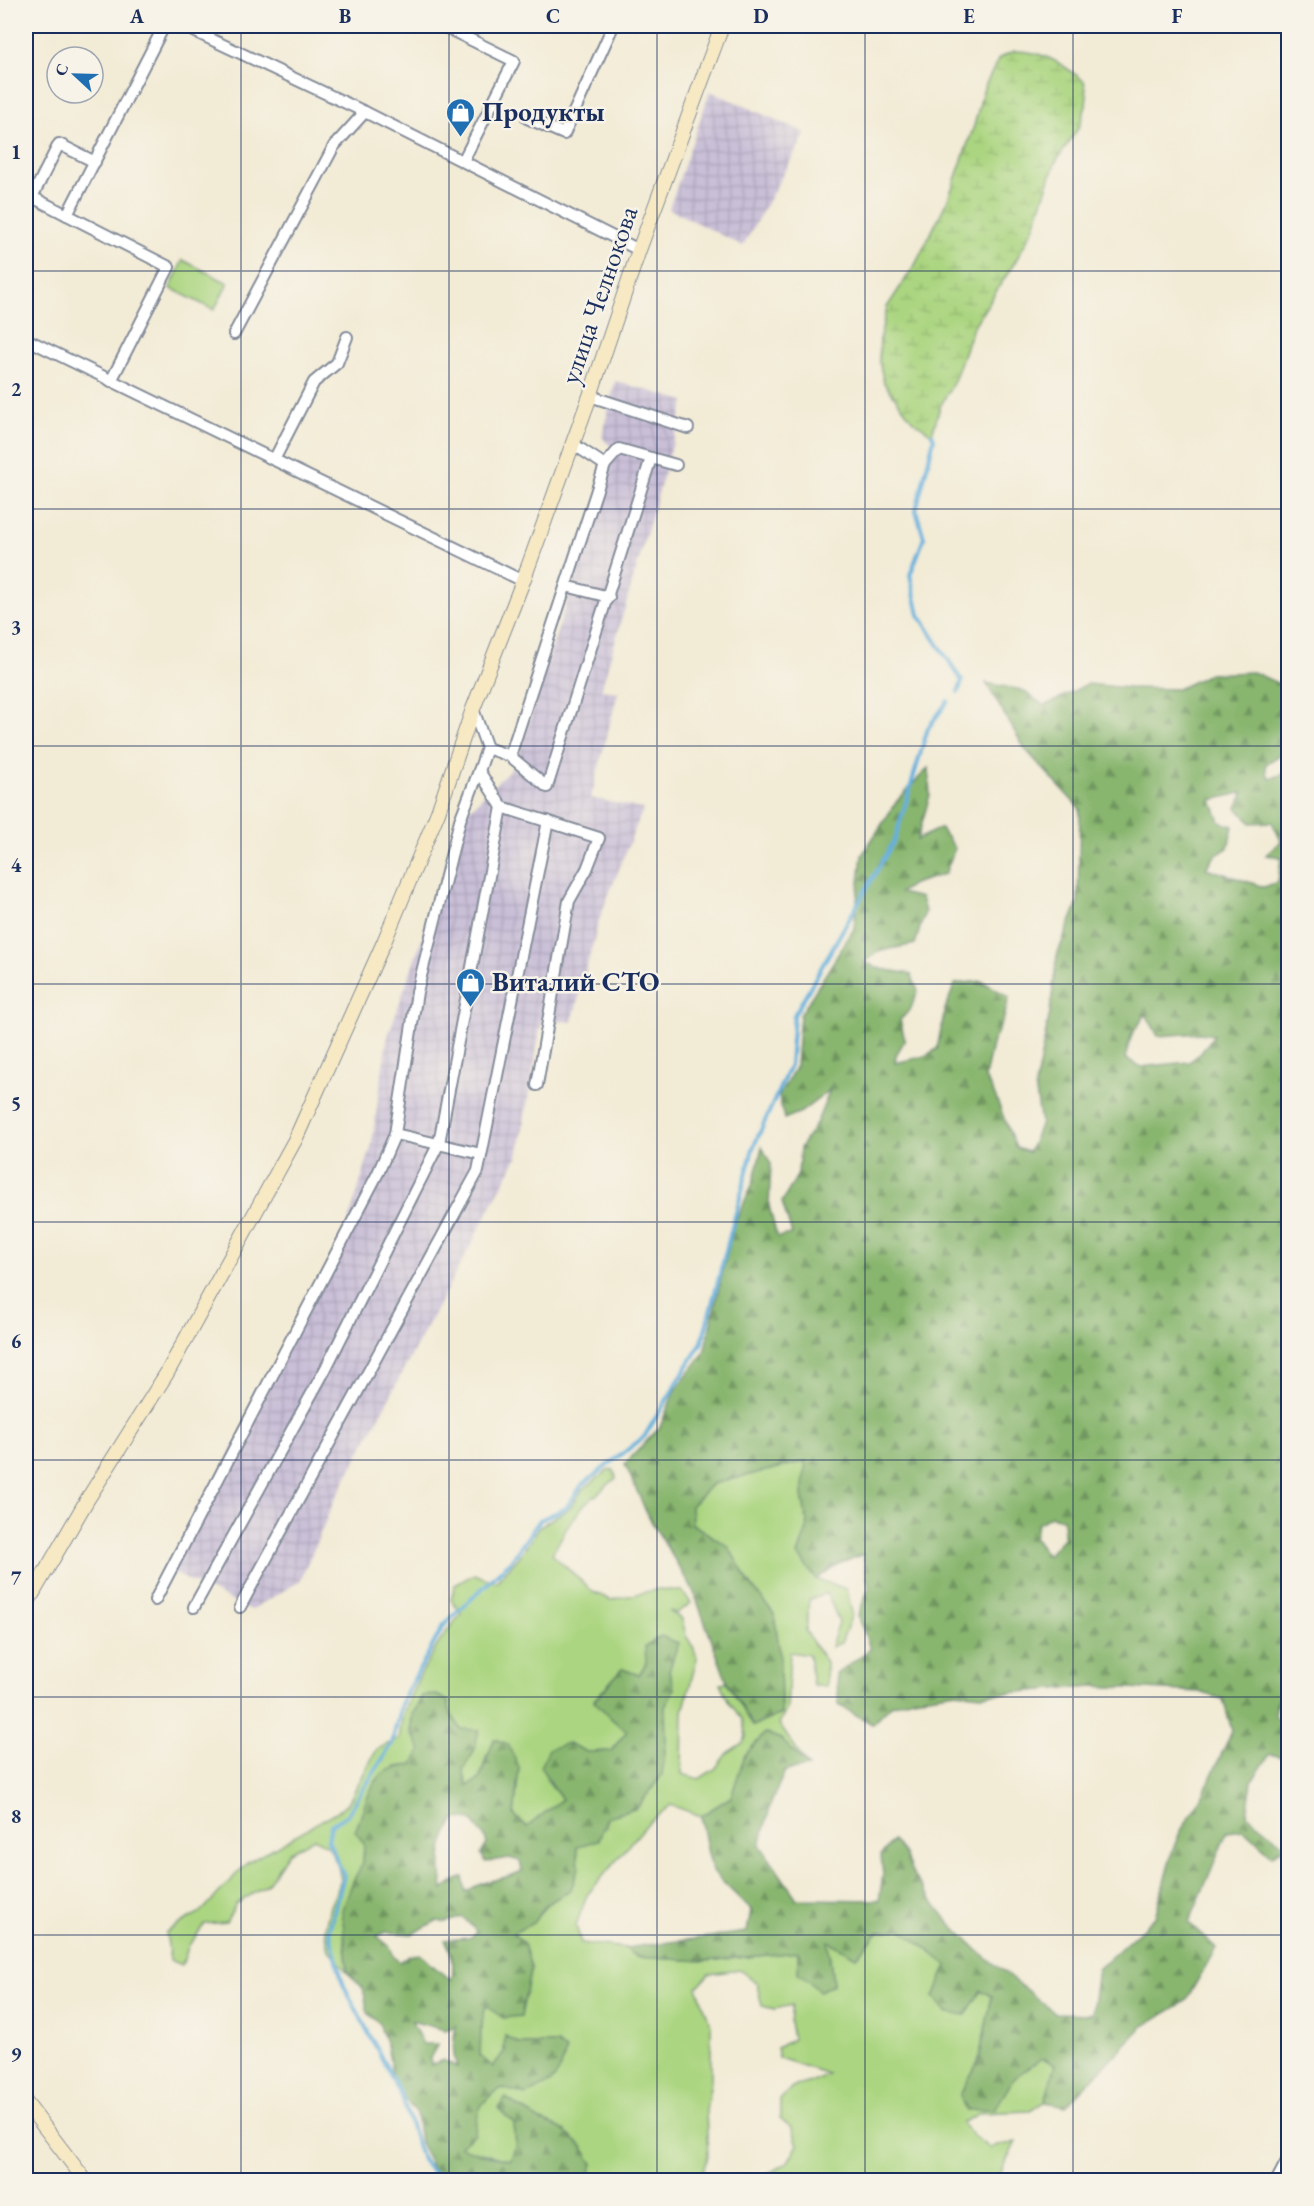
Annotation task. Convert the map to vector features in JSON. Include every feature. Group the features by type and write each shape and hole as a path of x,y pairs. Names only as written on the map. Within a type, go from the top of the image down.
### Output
{"main road":[{"name":"улица Челнокова","path":"26,1605 87,1500 167,1373 294,1140 384,942 438,812 473,709 573,444 639,250 722,26"},
{"path":"26,2103 85,2181"}],"street":[{"path":"67,215 164,26"},
{"path":"183,26 365,112 639,250"},
{"path":"443,26 514,61 463,161"},
{"path":"527,118 564,134 613,26"},
{"path":"234,334 334,146 365,112"},
{"path":"94,162 59,144 32,197 169,267 111,381"},
{"path":"274,460 314,382 337,363 347,338"},
{"path":"26,339 523,581"},
{"path":"590,396 688,428"},
{"path":"573,444 605,465"},
{"path":"510,756 605,465 619,449 676,465"},
{"path":"487,748 510,756 547,787 609,597 651,458"},
{"path":"566,586 609,597"},
{"path":"155,1600 378,1173 394,1134 417,992 460,820 487,748 473,709"},
{"path":"479,771 502,807 599,838 587,869 569,901 537,1085"},
{"path":"194,1607 326,1368 439,1143 502,807"},
{"path":"240,1607 478,1171 548,821"},
{"path":"394,1134 481,1154"},
{"path":"1277,2181 1288,2159"}],"shaded area":[{"path":"710,91 806,133 743,246 669,209"},
{"path":"615,381 685,401 601,690 618,692 591,798 643,809 600,917 572,1022 542,1019 518,1156 334,1501 300,1581 251,1610 167,1570 338,1255 371,1148 387,1039 466,813 516,764 614,450 602,437"}],"green space":[{"path":"1014,51 1034,53 1052,59 1084,81 1087,94 1086,106 1079,127 1055,163 1033,229 1015,262 973,327 954,381 940,407 932,434 912,420 884,383 879,361 880,337 887,307 915,265 949,197 974,126 984,88 999,58"},
{"path":"183,260 228,283 214,310 170,288"},
{"path":"1253,672 1288,688 1288,752 1286,751 1266,764 1266,772 1270,779 1288,772 1288,1685 1278,1696 1275,1716 1288,1724 1288,1759 1270,1754 1252,1781 1247,1815 1286,1846 1272,1856 1244,1830 1227,1832 1189,1923 1216,1948 1186,2001 1142,2027 1066,2106 1045,2102 1055,2064 1042,2058 1014,2078 995,2109 965,2110 960,2095 979,2060 992,1996 981,1990 966,2015 948,2013 934,1997 947,1965 901,1929 878,1932 856,1957 828,1941 833,1984 820,1991 798,1973 798,1952 705,1961 636,1957 625,1948 747,1932 751,1910 713,1872 701,1816 731,1797 745,1755 765,1733 781,1739 808,1767 785,1771 771,1803 760,1845 797,1899 879,1900 883,1875 881,1855 893,1840 905,1855 914,1877 948,1921 977,1950 1055,2013 1092,2014 1098,1969 1155,1917 1172,1852 1180,1832 1201,1799 1232,1731 1223,1699 1199,1692 1093,1686 981,1695 956,1692 913,1698 891,1705 872,1724 839,1705 836,1674 870,1649 858,1615 869,1588 863,1554 840,1563 816,1579 798,1555 808,1526 802,1495 806,1461 712,1484 691,1506 692,1524 728,1546 748,1581 774,1614 780,1655 781,1714 753,1726 727,1682 693,1590 648,1516 625,1464 660,1427 674,1392 704,1353 733,1227 753,1183 762,1147 771,1164 769,1206 777,1237 792,1234 782,1202 798,1174 800,1148 817,1122 830,1090 801,1112 784,1119 779,1096 796,1066 800,1015 854,929 862,855 897,801 928,768 930,795 917,840 940,828 955,848 945,874 913,884 900,893 921,898 925,912 915,944 879,951 864,962 881,969 911,974 918,991 910,1010 900,1020 905,1040 896,1055 895,1063 925,1056 937,1049 945,1009 955,984 982,981 1009,997 1004,1018 992,1044 985,1077 1016,1148 1029,1152 1041,1123 1035,1086 1050,1012 1057,955 1078,903 1080,809 1025,749 986,683 1022,690 1045,706 1087,684 1178,689 1209,674","holes":["1244,792 1237,808 1251,823 1272,822 1281,841 1266,855 1281,857 1278,882 1264,887 1206,868 1215,856 1228,848 1233,826 1220,822 1212,800","1146,1014 1158,1036 1200,1033 1214,1035 1201,1053 1189,1062 1141,1067 1125,1058 1132,1034","1051,1516 1063,1519 1064,1537 1047,1556 1034,1538 1037,1524"]},
{"path":"807,1461 802,1495 808,1526 798,1555 816,1579 847,1589 852,1614 841,1643 831,1647 839,1622 827,1593 809,1600 806,1632 826,1662 826,1686 813,1686 809,1655 790,1652 787,1709 779,1724 808,1767 781,1739 745,1755 731,1797 701,1816 671,1805 648,1823 587,1895 576,1925 581,1943 625,1948 636,1957 705,1961 798,1952 833,1984 828,1940 856,1957 878,1932 901,1929 947,1965 934,1997 981,1990 992,1996 979,2060 960,2095 994,2109 1014,2077 1042,2058 1055,2064 1045,2102 1030,2111 980,2113 962,2123 973,2136 990,2148 1016,2142 996,2180 766,2180 769,2173 787,2163 798,2145 793,2129 780,2118 780,2100 792,2087 828,2074 779,2058 777,2048 793,2039 790,2022 792,2005 774,2009 762,2006 757,1984 740,1970 709,1974 697,1987 711,2026 711,2081 706,2111 708,2157 699,2180 587,2180 593,2164 560,2128 525,2112 514,2124 516,2144 511,2161 459,2147 475,2134 475,2117 486,2097 502,2088 556,2044 520,2044 505,2036 504,2052 493,2067 480,2056 481,2024 486,2006 521,2016 531,1967 512,1933 533,1923 546,1905 571,1889 579,1867 577,1847 606,1826 607,1817 637,1808 648,1793 666,1745 665,1707 674,1689 669,1671 678,1643 646,1663 639,1675 622,1669 594,1700 614,1721 628,1730 611,1751 587,1752 568,1743 546,1779 562,1799 527,1827 514,1815 519,1767 487,1755 479,1780 467,1786 463,1769 474,1751 451,1714 412,1713 411,1732 421,1750 412,1765 396,1767 368,1796 356,1831 364,1843 363,1863 353,1881 344,1938 348,1973 329,1950 325,1929 330,1906 341,1880 338,1866 329,1847 314,1838 288,1853 267,1885 236,1904 226,1922 205,1924 189,1945 182,1965 170,1960 166,1932 202,1911 247,1863 340,1810 348,1803 377,1749 399,1739 403,1714 414,1687 437,1645 462,1614 451,1600 455,1585 474,1574 496,1582 519,1557 540,1526 570,1508 582,1490 607,1471 614,1470 616,1478 583,1506 552,1554 593,1592 611,1600 659,1589 682,1591 691,1603 677,1613 669,1611 682,1619 686,1636 697,1658 683,1712 682,1774 699,1779 715,1769 727,1753 744,1742 746,1736 742,1719 729,1702 720,1683 727,1682 753,1726 781,1714 780,1655 774,1614 748,1581 728,1546 692,1524 691,1506 712,1484"},
{"path":"661,1636 678,1643 669,1671 674,1689 665,1707 666,1745 662,1775 637,1808 607,1817 599,1840 577,1847 579,1867 571,1889 546,1905 533,1923 513,1933 524,1944 531,1967 521,2016 503,2018 486,2006 481,2024 480,2056 493,2067 504,2052 505,2036 520,2044 556,2044 566,2050 561,2069 549,2083 526,2095 502,2088 489,2097 478,2112 475,2134 460,2146 488,2156 511,2160 516,2144 514,2124 498,2108 506,2098 541,2121 560,2128 582,2146 593,2164 587,2180 433,2180 431,2166 420,2142 416,2113 394,2085 387,2045 379,2024 368,2013 363,1988 348,1973 342,1910 363,1863 364,1844 355,1831 369,1795 381,1775 395,1768 412,1765 421,1750 412,1729 414,1711 422,1696 437,1695 448,1701 451,1714 461,1729 479,1730 474,1752 463,1769 467,1786 479,1780 494,1739 508,1744 519,1767 514,1815 527,1827 562,1799 540,1767 549,1749 568,1743 587,1752 611,1751 627,1731 594,1701 622,1669 639,1675 646,1663 645,1646","holes":["457,1818 472,1820 484,1836 487,1844 481,1854 486,1862 509,1858 520,1861 522,1871 479,1885 466,1892 463,1877 443,1890 442,1852 447,1835","463,1917 477,1932 469,1938 445,1940 452,1959 452,1979 420,1954 408,1956 400,1962 395,1958 389,1946 377,1936 386,1932 412,1934 436,1921 446,1922","411,2021 445,2030 456,2026 454,2057 457,2067 443,2060 431,2065 430,2058 438,2044 423,2044"]}],"waterway":[{"path":"932,434 934,439 916,510 924,538 910,575 919,615 962,681 958,692"},
{"path":"440,2180 422,2160 402,2097 343,1984 329,1930 344,1876 328,1840 331,1825 347,1815 392,1744 402,1701 444,1625 510,1562 540,1520 566,1508 582,1485 644,1437 702,1342 753,1148 790,1065 794,1015 895,839 928,728 948,701"}],"place":[{"name":"Продукты","path":"461,138"},
{"name":"Виталий СТО","path":"471,1008"}]}
